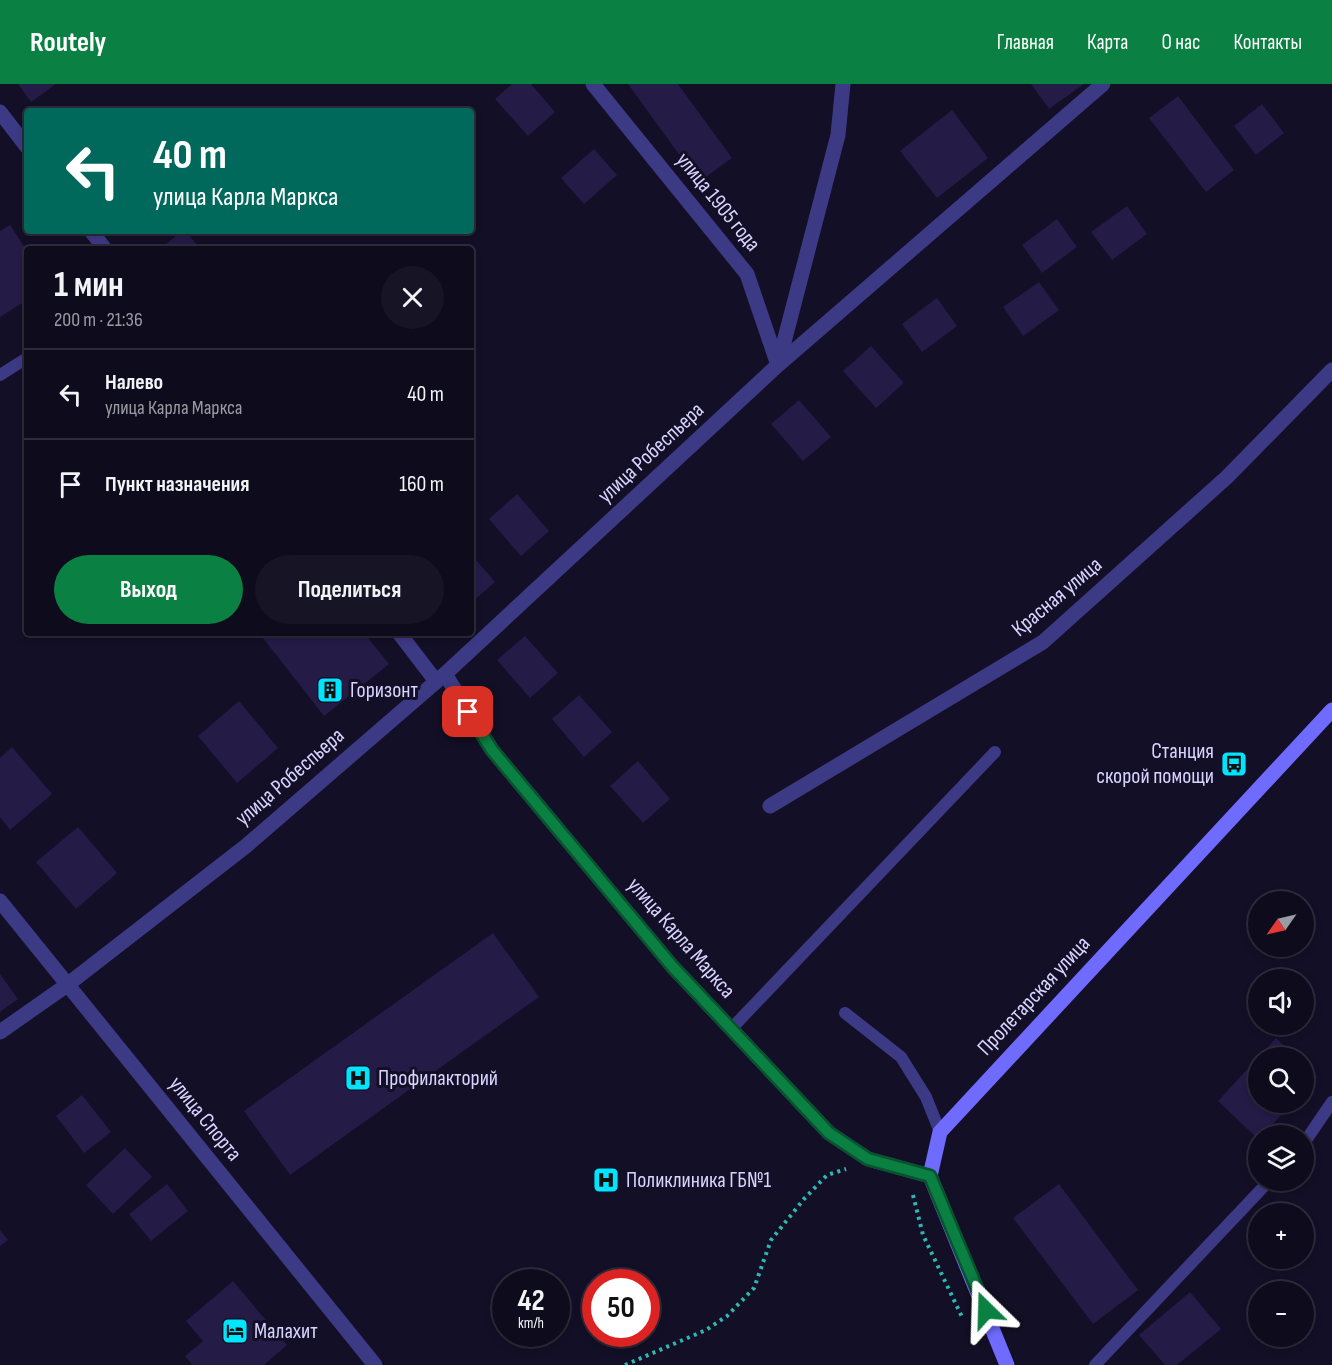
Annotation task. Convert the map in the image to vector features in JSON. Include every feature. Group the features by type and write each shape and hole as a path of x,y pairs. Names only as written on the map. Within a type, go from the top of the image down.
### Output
{"main road":[{"name":"Пролетарская улица","path":"940,1132 1332,710"},
{"path":"940,1132 930,1176 1007,1365"}],"street":[{"name":"улица 1905 года","path":"593,84 747,274 778,365"},
{"path":"778,365 838,135 843,84"},
{"name":"улица Робеспьера","path":"0,1032 67,985 246,846 440,677 778,365 1103,84"},
{"path":"0,112 24,143"},
{"path":"93,234 103,246"},
{"name":"Красная улица","path":"770,806 1043,642 1227,477 1332,370"},
{"name":"улица Карла Маркса","path":"402,636 440,677 492,750 672,966 829,1133 868,1159 930,1176"},
{"name":"улица Спорта","path":"0,901 375,1365"}],"lane":[{"path":"0,375 24,360"},
{"path":"731,1029 995,752"},
{"path":"845,1013 901,1057 926,1097 940,1132"},
{"path":"1314,1128 1332,1102"},
{"path":"1095,1365 1260,1191"}],"path":[{"path":"625,1365 706,1330 727,1316 754,1288 771,1240 819,1181 827,1175 868,1159"},
{"path":"906,1168 923,1235 963,1319"}],"building":[{"path":"18,84 56,84 31,102"},
{"path":"512,84 531,84 555,112 528,136 495,99"},
{"path":"628,84 678,84 732,158 699,182"},
{"path":"1031,84 1084,84 1049,109"},
{"path":"1178,96 1234,170 1206,192 1149,118"},
{"path":"1262,104 1284,133 1256,155 1234,126"},
{"path":"952,110 988,158 937,198 900,151"},
{"path":"594,149 617,175 584,204 561,178"},
{"path":"1127,206 1147,234 1112,260 1091,232"},
{"path":"1057,219 1077,247 1042,273 1022,245"},
{"path":"10,225 24,246 24,302 0,317 0,231"},
{"path":"178,234 188,234 198,246 164,246"},
{"path":"1039,282 1059,310 1023,336 1003,307"},
{"path":"937,298 957,326 922,352 902,324"},
{"path":"871,346 904,383 876,408 843,371"},
{"path":"799,400 831,437 803,461 771,424"},
{"path":"517,494 549,531 521,556 489,519"},
{"path":"474,558 495,582 474,600"},
{"name":"Горизонт","path":"261,636 366,636 389,664 324,716"},
{"path":"525,636 558,673 530,698 497,660"},
{"path":"579,695 612,732 584,757 552,719"},
{"path":"239,701 278,748 237,783 198,736"},
{"path":"12,747 52,794 10,830 0,817 0,758"},
{"path":"638,761 670,799 643,823 610,786"},
{"path":"78,827 117,873 76,909 36,862"},
{"name":"Профилакторий","path":"493,933 539,997 290,1175 244,1111"},
{"path":"0,974 18,999 0,1012"},
{"path":"1276,1038 1285,1047 1268,1047"},
{"path":"1248,1068 1248,1113 1283,1113 1272,1125 1248,1125 1248,1130 1218,1101"},
{"path":"82,1095 111,1132 84,1153 56,1116"},
{"path":"125,1148 152,1177 113,1214 86,1185"},
{"path":"167,1184 188,1211 151,1241 129,1214"},
{"path":"1059,1184 1138,1290 1093,1324 1013,1218"},
{"path":"0,1230 8,1240 0,1246"},
{"name":"Малахит","path":"233,1281 287,1345 264,1365 192,1365 185,1356 203,1341 186,1321"},
{"path":"1190,1292 1221,1329 1177,1365 1165,1365 1139,1335"}],"place":[{"name":"Горизонт","path":"330,690"},
{"name":"Станция скорой помощи","path":"1234,764"},
{"name":"Профилакторий","path":"358,1078"},
{"name":"Поликлиника ГБ№1","path":"606,1180"},
{"name":"Малахит","path":"235,1331"}],"route":[{"path":"468,712 492,750 672,966 829,1133 868,1159 930,1176 950,1229 986,1310"}]}
